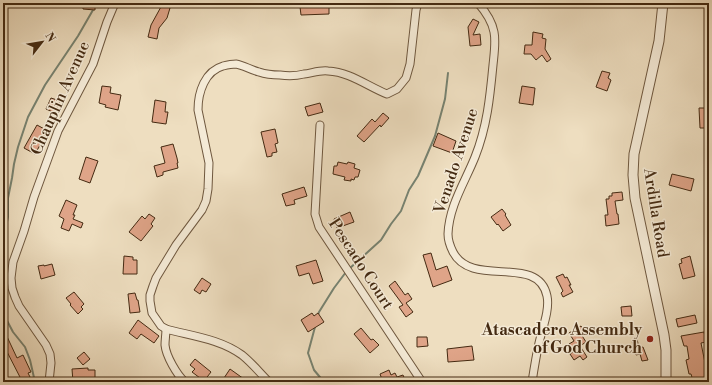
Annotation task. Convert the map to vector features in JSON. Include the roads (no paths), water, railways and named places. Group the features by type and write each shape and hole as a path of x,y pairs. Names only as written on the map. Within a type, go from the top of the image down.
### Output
{"street":[{"name":"Chauplin Avenue","path":"49,382 52,363 50,354 46,345 19,306 15,297 11,278 13,262 34,197 58,131 93,64 115,3"},
{"path":"269,382 242,355 226,345 212,340 166,329 160,326 152,313 150,295 156,278 206,201 209,163 198,110 200,92 207,77 212,71 219,67 236,64 259,72 284,76 328,71 352,76 387,94 396,89 406,78 410,64 418,3"},
{"name":"Venado Avenue","path":"478,3 485,11 494,32 494,55 489,105 481,141 455,202 448,234 450,245 454,254 466,265 472,268 491,272 516,272 530,275 542,284 546,290 548,307 539,343 532,382"},
{"name":"Ardilla Road","path":"663,3 660,41 636,143 633,160 633,175 635,198 664,335 666,350 666,382"},
{"name":"Pescado Court","path":"320,125 315,214 318,226 422,382"},
{"path":"166,329 165,346 167,352 181,379 185,382"},
{"path":"3,378 4,382"}],"waterway":[{"path":"3,240 8,217 8,198 14,164 28,117 45,85 78,36 97,3"},
{"path":"349,269 381,240 401,211 409,190 418,176 435,136 445,99 448,73"},
{"path":"318,315 334,288 346,272"},
{"path":"3,313 13,332 25,347 30,360 35,382"},
{"path":"315,327 308,353 314,370 324,382"}],"place":[{"name":"Atascadero Assembly of God Church","path":"650,339"}]}
